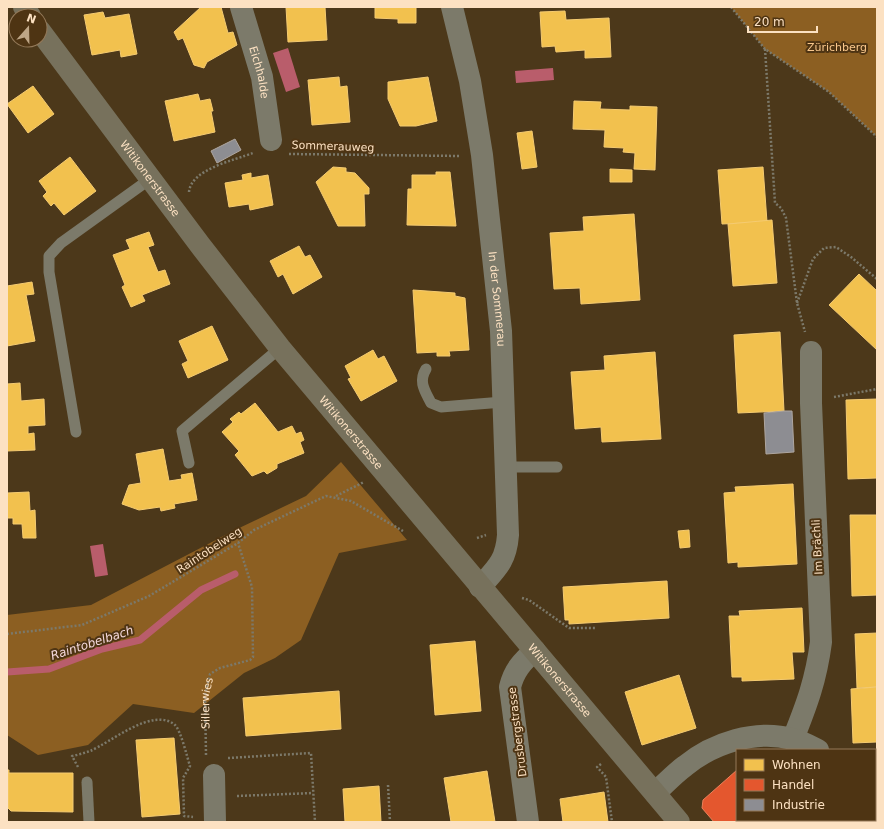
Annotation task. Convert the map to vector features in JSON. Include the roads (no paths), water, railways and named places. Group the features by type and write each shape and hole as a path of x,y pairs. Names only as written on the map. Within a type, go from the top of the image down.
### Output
{"main road":[{"name":"Witikonerstrasse","path":"48,42 150,179 280,348 679,822"}],"street":[{"name":"Eichhalde","path":"241,7 262,77 272,140"},
{"name":"In der Sommerau","path":"452,7 470,81 482,155 501,332 508,535 507,551 499,566 480,587"},
{"name":"Im Brächli","path":"793,739 811,695 821,642 810,403 810,352"},
{"name":"Drusbergstrasse","path":"528,822 510,687 513,676 520,665 535,651"},
{"path":"655,793 685,766 705,753 728,742 762,736 776,736 793,739 816,749"},
{"path":"210,767 214,796 215,821"}],"lane":[{"path":"76,432 49,272 50,256 61,243 150,179"},
{"path":"189,463 182,430 280,348"},
{"path":"426,369 421,377 422,387 431,404 441,407 503,402"},
{"path":"506,467 557,467"},
{"path":"87,782 88,822"}],"waterway":[{"name":"Raintobelbach","path":"7,672 49,669 102,649 140,640 201,590 235,574"}],"park label":[{"name":"Zürichberg","path":"837,47"}]}
